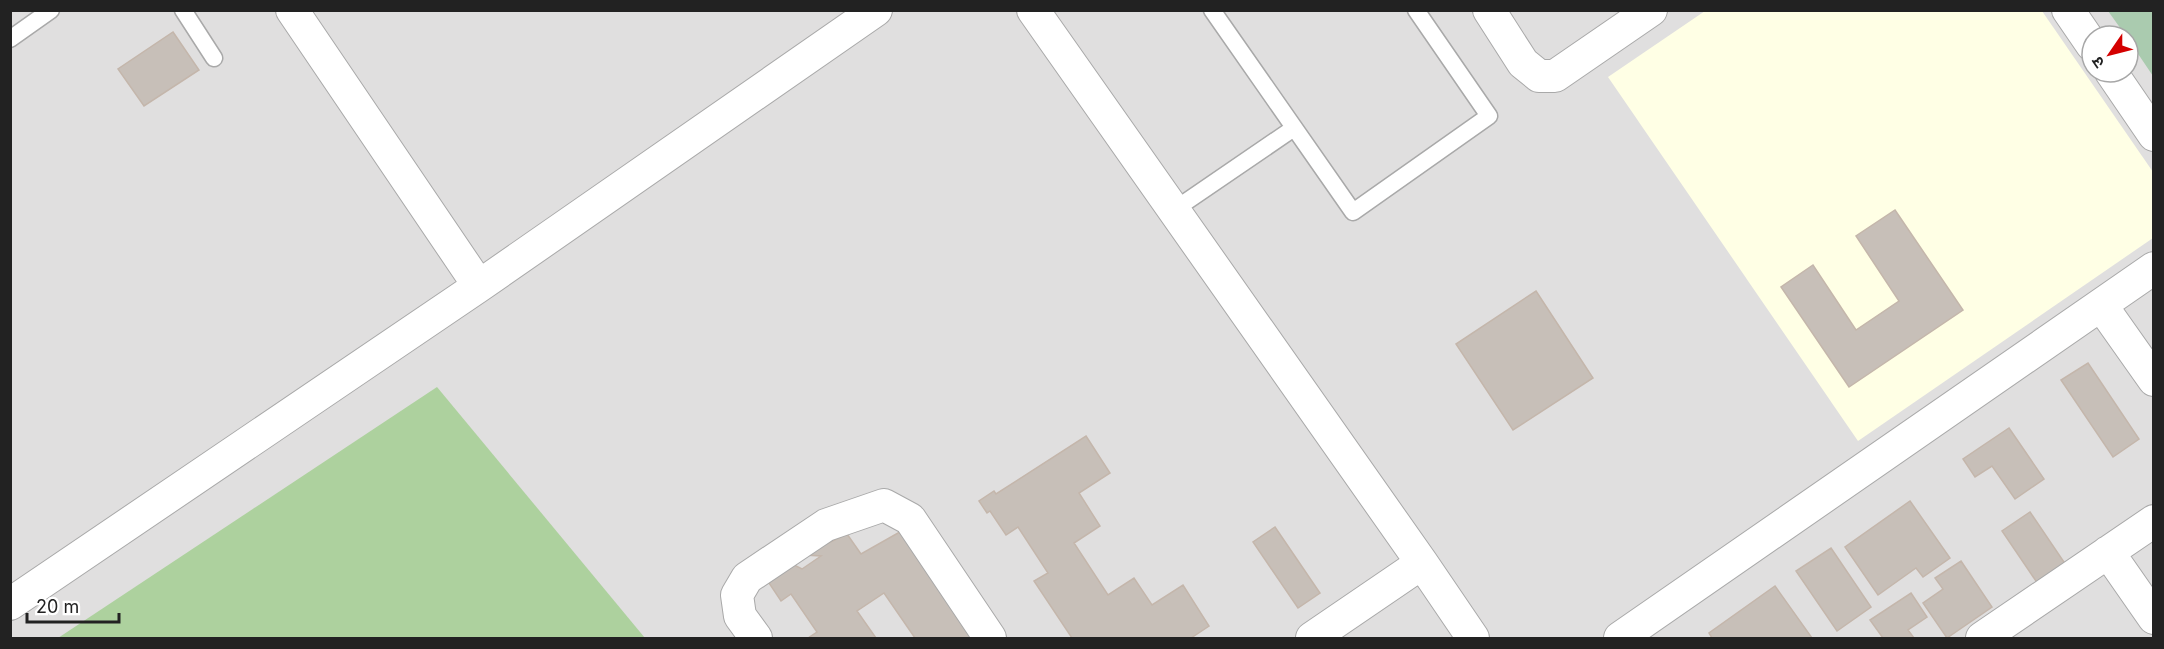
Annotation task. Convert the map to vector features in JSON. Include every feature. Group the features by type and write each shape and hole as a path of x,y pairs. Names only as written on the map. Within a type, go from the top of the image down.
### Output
{"street":[{"path":"291,10 479,286"},
{"path":"10,604 479,286 876,10"},
{"path":"1033,10 1473,639"},
{"path":"1489,10 1523,63 1539,76 1555,76 1651,10"},
{"path":"2068,10 2080,28"},
{"path":"2119,84 2154,135"},
{"path":"1620,639 2154,268"},
{"path":"2101,305 2154,380"},
{"path":"756,639 740,616 737,595 747,578 826,525 884,505 910,519 990,639"},
{"path":"1982,639 2154,521"},
{"path":"2108,552 2154,618"},
{"path":"1312,639 1422,563"}],"lane":[{"path":"10,39 51,10"},
{"path":"183,10 214,58"},
{"path":"1212,10 1353,212 1489,116 1416,10"},
{"path":"1174,210 1294,128"}],"shaded area":[{"path":"11,11 2153,11 2153,638 11,638"},
{"path":"1705,11 2042,11 2080,66 2080,84 2092,84 2153,172 2153,238 1858,441 1608,77"},
{"path":"2108,11 2153,11 2153,76 2140,57 2140,24 2117,24"}],"green space":[{"path":"437,387 645,638 58,638"}],"building":[{"path":"173,32 199,70 144,106 118,69"},
{"path":"1895,210 1963,310 1849,387 1781,287 1813,265 1856,330 1899,301 1856,236"},
{"path":"1536,291 1593,378 1513,430 1456,344"},
{"path":"2088,363 2139,439 2113,457 2061,380"},
{"path":"2009,428 2044,479 2015,499 1992,466 1975,477 1963,459"},
{"path":"1086,436 1110,473 1079,493 1100,526 1074,543 1108,595 1134,578 1152,605 1183,585 1209,626 1191,638 1072,638 1034,581 1048,573 1018,527 1006,535 990,511 987,513 979,501 994,491 996,494"},
{"path":"1910,501 1950,558 1923,577 1916,568 1878,595 1845,547"},
{"path":"2030,512 2066,565 2038,584 2002,531"},
{"path":"1275,527 1320,593 1298,608 1253,542"},
{"path":"905,529 979,638 915,638 884,593 857,611 876,638 808,638 817,632 791,594 781,601 767,580 788,562 802,569 821,556 803,555 847,534 861,554"},
{"path":"1831,548 1871,607 1837,631 1796,571"},
{"path":"1961,561 1992,607 1947,638 1923,603 1943,589 1935,578"},
{"path":"1775,586 1812,638 1712,638 1709,633"},
{"path":"1911,593 1927,617 1908,630 1914,638 1883,638 1870,620"}]}
